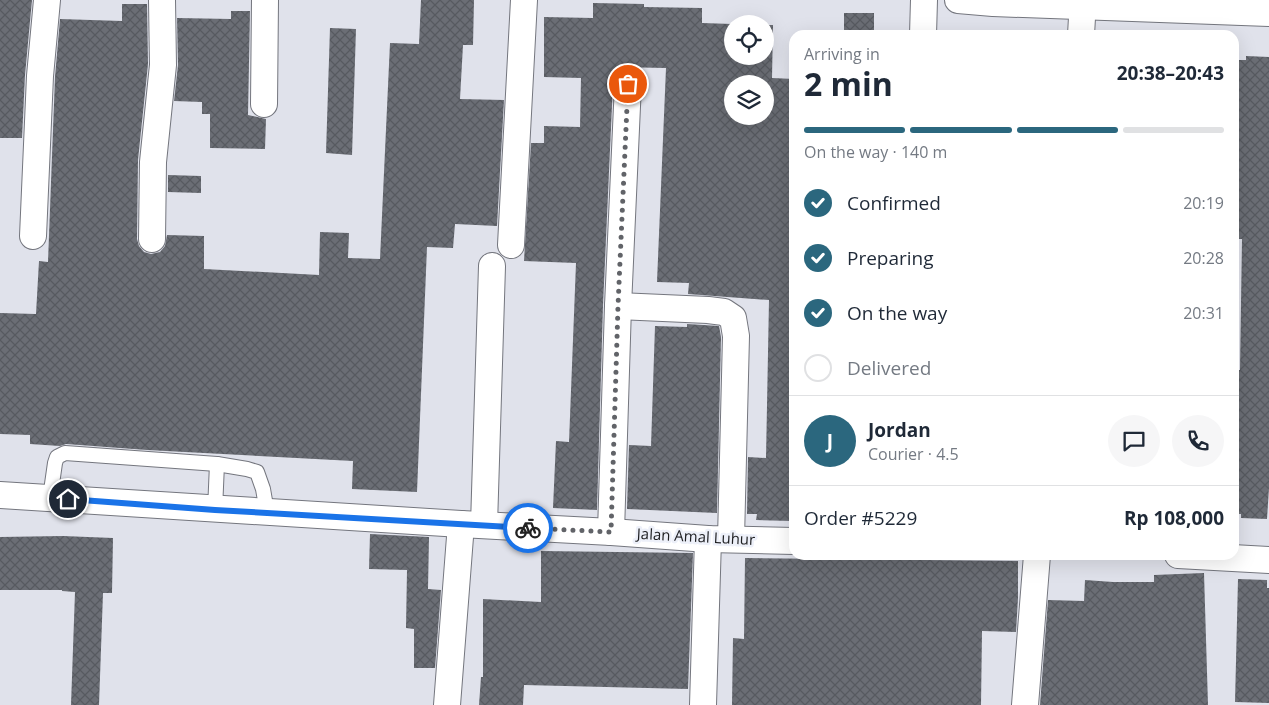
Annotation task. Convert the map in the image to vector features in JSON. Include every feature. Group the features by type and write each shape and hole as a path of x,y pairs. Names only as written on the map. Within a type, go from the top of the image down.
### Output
{"street":[{"path":"33,236 40,76 47,0"},
{"path":"152,239 154,162 163,66 162,0"},
{"path":"264,104 265,0"},
{"path":"511,245 524,0"},
{"path":"923,30 924,0"},
{"path":"958,0 1157,5 1269,14"},
{"path":"1081,30 1083,3"},
{"path":"611,532 618,306 628,84"},
{"path":"447,705 472,525 492,266"},
{"path":"618,306 708,310 724,312 733,318 736,336 720,539 703,705"},
{"name":"Jalan Amal Luhur","path":"0,495 472,525 720,539 789,541"},
{"path":"1239,558 1269,560"},
{"path":"1025,705 1037,560"}],"lane":[{"path":"50,498 55,463 57,457 65,453 217,464 247,469 257,472 267,512"},
{"path":"215,510 217,464"}],"building":[{"path":"0,0 32,0 25,75 22,138 0,138"},
{"path":"421,0 474,0 473,45 463,45 460,99 504,100 497,226 455,224 453,248 427,247 417,492 352,489 353,461 66,444 60,446 30,444 30,435 0,434 0,313 36,314 39,261 48,262 55,77 60,19 122,21 122,4 147,4 148,64 138,160 137,239 139,246 144,252 151,254 160,252 165,246 167,235 204,236 204,269 319,275 320,232 349,233 348,258 380,259 390,43 419,44"},
{"path":"593,3 644,4 644,7 702,8 702,23 724,24 724,65 772,65 772,75 724,75 724,125 774,125 774,78 789,79 789,521 756,520 757,514 747,514 748,457 766,458 769,300 688,294 689,283 657,282 666,68 616,67 613,83 603,305 597,510 553,508 556,441 569,442 576,263 524,261 531,143 544,143 544,126 580,127 581,78 544,77 544,17 593,18"},
{"path":"231,11 250,11 248,115 266,119 265,149 210,148 210,114 202,114 202,102 174,101 178,65 177,18 231,19"},
{"path":"844,13 874,13 874,30 844,30"},
{"path":"330,28 356,29 352,155 326,153"},
{"path":"1246,56 1269,57 1269,488 1267,519 1241,518 1241,514 1239,514 1239,370 1242,239 1239,239 1239,60 1246,60"},
{"path":"168,175 201,176 201,193 168,192"},
{"path":"687,324 719,326 721,337 717,513 627,509 629,445 651,446 655,326 687,327"},
{"path":"370,534 429,537 428,589 441,590 435,668 414,668 414,629 406,628 407,570 369,569"},
{"path":"63,536 113,538 112,593 103,593 99,705 71,705 75,592 62,590 0,590 0,537"},
{"path":"541,551 693,553 688,689 524,685 523,705 479,705 481,677 483,677 483,599 541,602"},
{"path":"745,558 789,558 789,560 1018,561 1016,632 982,631 981,705 732,705 733,638 744,639"},
{"path":"1204,573 1208,705 1040,705 1048,600 1084,601 1085,580 1154,582 1154,575"},
{"path":"1238,579 1267,580 1267,588 1269,588 1269,703 1235,702"}],"way so far":[{"path":"528,528 611,532 618,306 628,84"}],"route":[{"path":"68,499 215,510 528,528"}]}
